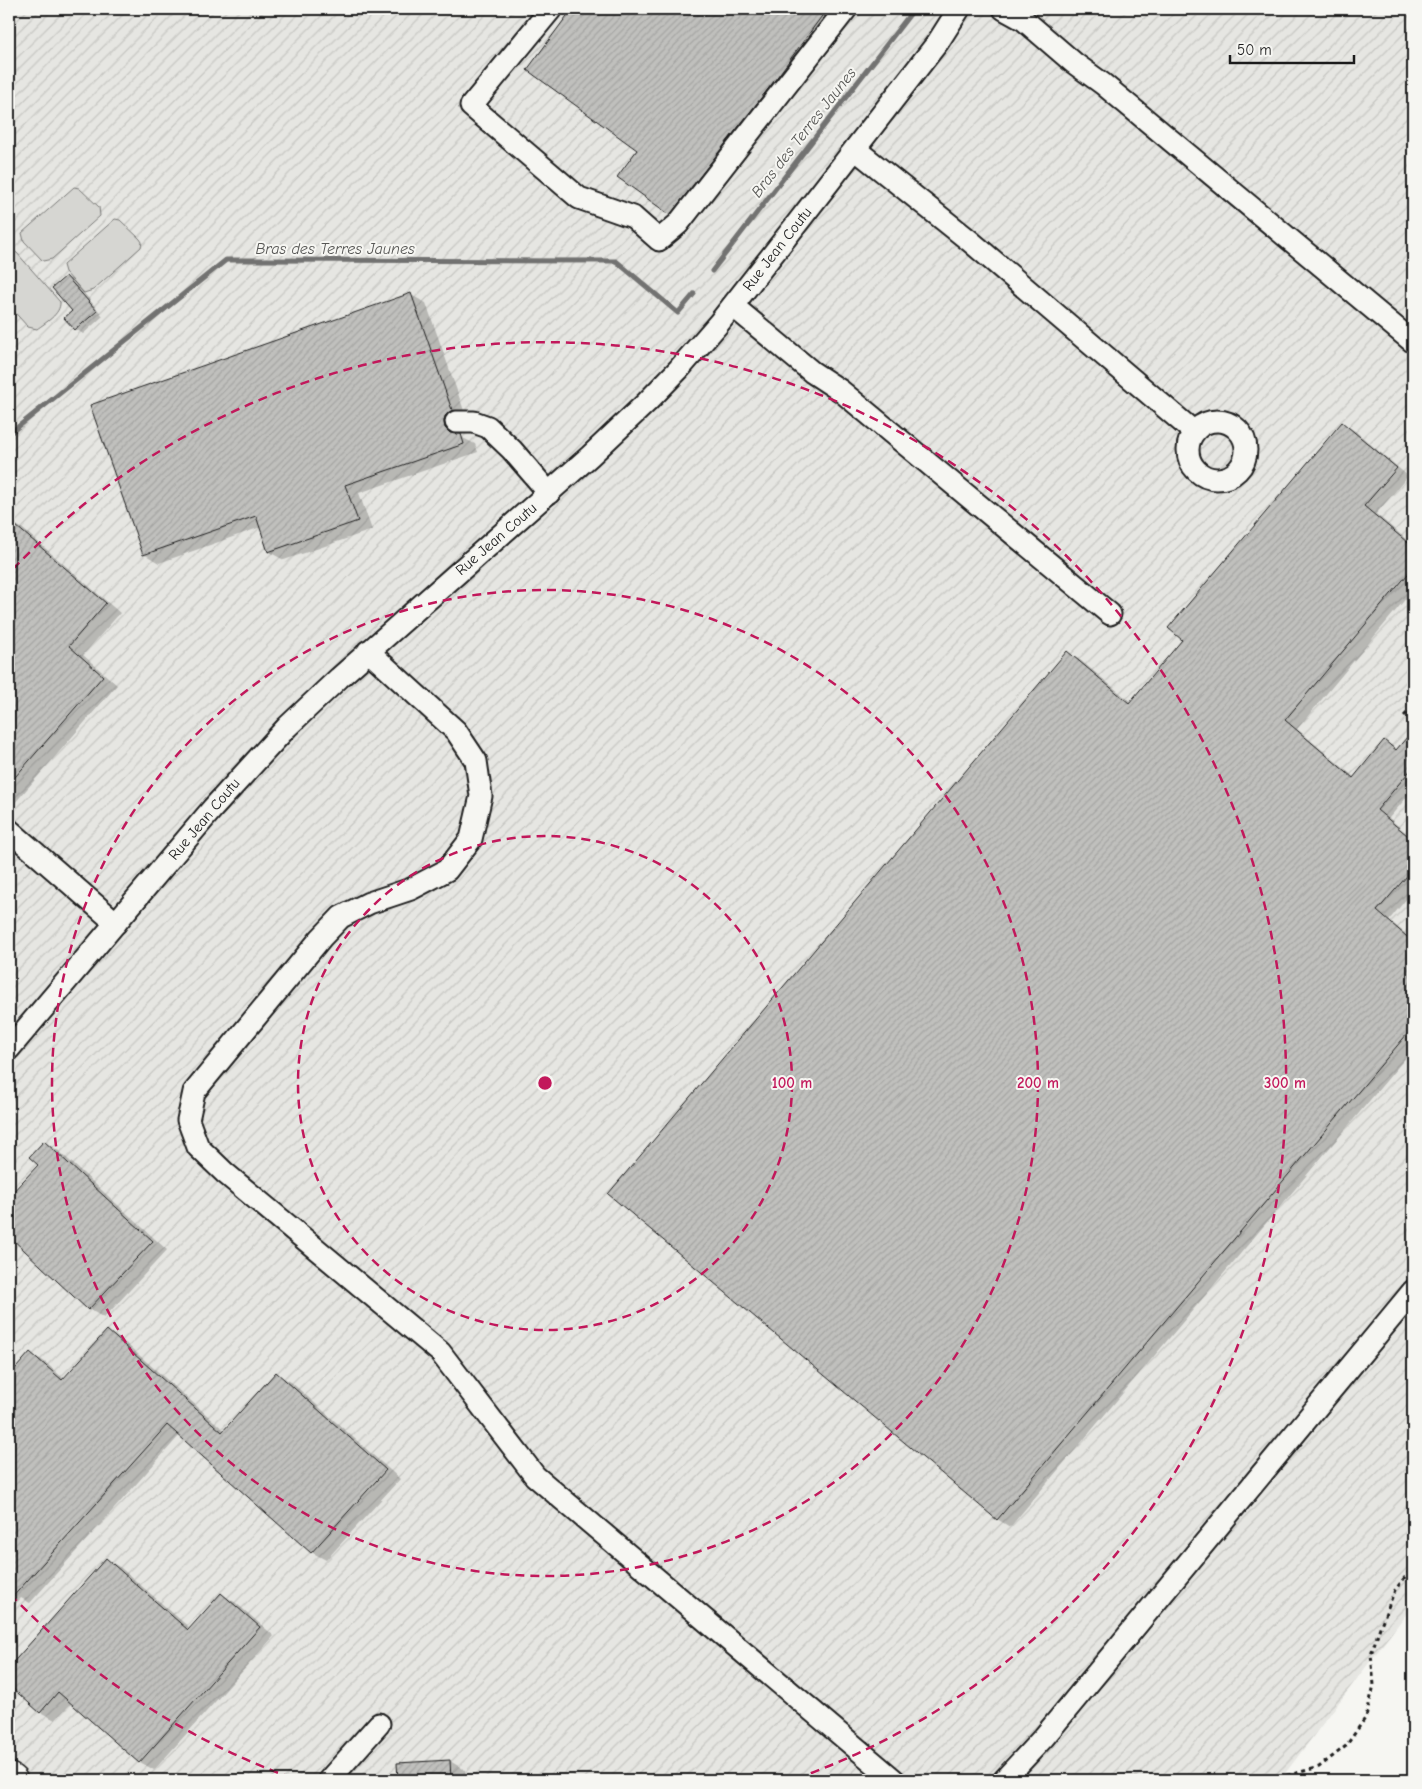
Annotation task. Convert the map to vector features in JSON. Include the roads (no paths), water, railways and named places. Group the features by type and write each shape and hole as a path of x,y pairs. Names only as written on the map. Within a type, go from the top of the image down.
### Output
{"main road":[{"path":"9,1776 13,1780"}],"street":[{"path":"551,9 472,106 579,198 633,217 659,240 678,224 846,9"},
{"name":"Rue Jean Coutu","path":"9,1049 213,808 263,752 322,693 368,651 549,493 647,402 696,350 733,306 855,149 942,35 959,9"},
{"path":"1004,9 1024,20 1074,63 1103,84 1413,342"},
{"path":"855,149 970,240 1194,432"},
{"path":"733,306 812,372 841,391 1110,614"},
{"path":"456,422 474,422 488,427 512,450 549,493"},
{"path":"368,651 456,731 476,761 482,796 470,839 447,870 411,889 369,903 341,917 322,938 194,1092 188,1120 198,1147 225,1173 440,1352 535,1476 894,1780"},
{"path":"9,830 116,923"},
{"path":"1004,1780 1044,1737 1413,1291"},
{"path":"329,1780 379,1724"}],"waterway":[{"name":"Bras des Terres Jaunes","path":"712,271 914,9"},
{"name":"Bras des Terres Jaunes","path":"9,434 226,260 616,261 678,313 694,294"}]}
